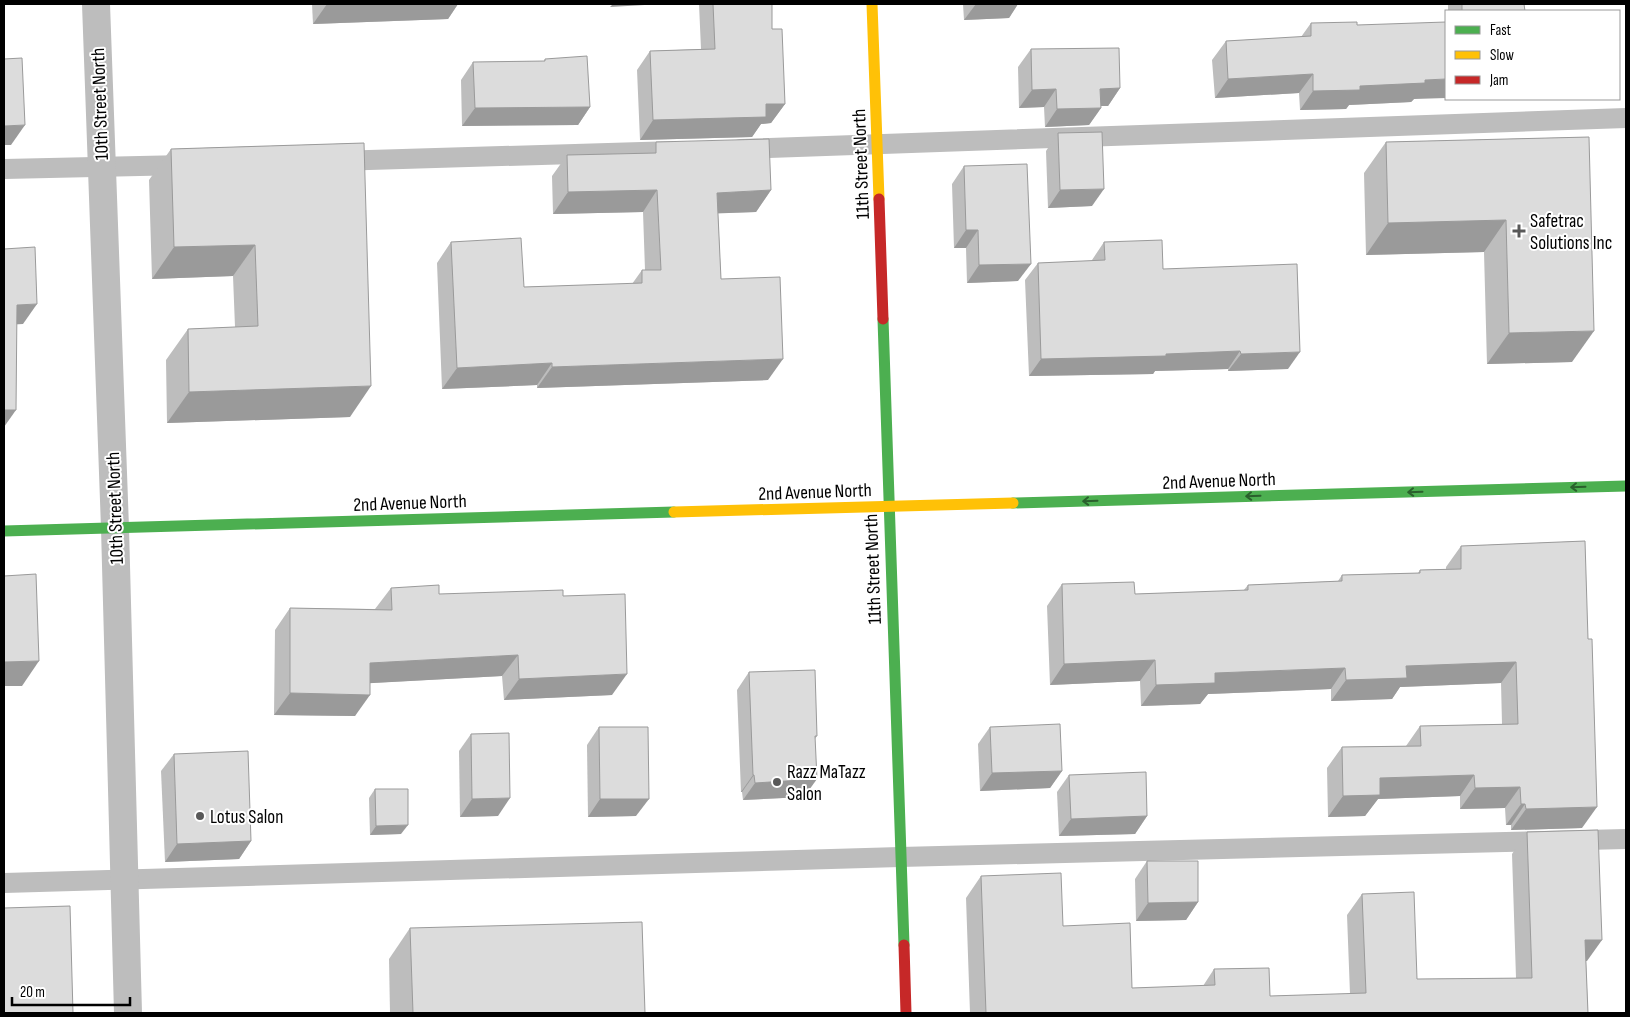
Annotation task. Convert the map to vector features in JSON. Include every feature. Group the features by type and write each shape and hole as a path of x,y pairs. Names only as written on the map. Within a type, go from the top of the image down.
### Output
{"main road":[{"name":"11th Street North","path":"872,4 906,1013"},
{"name":"2nd Avenue North","path":"4,531 1626,486"}],"street":[{"name":"10th Street North","path":"96,4 115,528 128,1013"}],"lane":[{"path":"718,149 1626,118"},
{"path":"315,161 689,150"},
{"path":"4,170 199,165"},
{"path":"4,883 900,857 1626,839"}],"building":[{"path":"713,4 772,4 772,29 782,29 785,104 766,104 766,117 653,120 650,51 715,49"},
{"path":"1462,4 1524,4 1525,10 1462,10"},
{"path":"1357,22 1357,25 1445,22 1445,79 1425,80 1425,83 1360,86 1360,90 1313,91 1313,74 1228,79 1226,41 1311,36 1311,23"},
{"path":"1119,48 1120,88 1100,89 1101,108 1057,109 1056,89 1032,90 1031,49"},
{"path":"587,56 590,107 475,108 473,62 545,61 545,59"},
{"path":"22,58 25,125 4,126 4,59"},
{"path":"1102,132 1104,189 1060,190 1058,133"},
{"path":"1589,137 1594,331 1509,333 1506,220 1388,223 1386,142"},
{"path":"769,139 771,190 717,193 721,279 780,277 783,359 552,367 552,363 457,368 451,242 521,238 524,287 642,283 642,270 661,270 657,190 568,192 567,155 656,153 656,142"},
{"path":"364,143 371,386 189,392 188,329 258,326 255,245 174,247 171,149"},
{"path":"1027,164 1031,264 979,265 978,230 966,230 964,166"},
{"path":"1162,240 1163,269 1297,264 1300,352 1241,354 1240,351 1166,354 1166,356 1041,359 1038,263 1105,260 1104,242"},
{"path":"35,247 37,304 17,305 16,410 4,410 4,249"},
{"path":"1585,541 1588,639 1592,639 1597,807 1526,809 1525,804 1521,804 1520,787 1475,788 1474,775 1380,778 1380,795 1343,796 1342,747 1421,746 1420,726 1518,724 1516,662 1406,666 1407,678 1346,680 1345,668 1215,673 1215,683 1156,685 1155,660 1064,664 1062,584 1134,582 1135,594 1248,590 1248,585 1342,581 1342,575 1420,573 1420,570 1461,569 1461,546"},
{"path":"36,574 39,661 4,662 4,576"},
{"path":"439,585 439,594 563,590 563,596 625,594 627,674 519,679 518,655 370,663 370,695 290,693 290,608 392,610 391,588"},
{"path":"815,670 817,779 755,783 753,775 749,672"},
{"path":"1060,724 1062,771 992,773 990,727"},
{"path":"599,727 648,727 649,799 600,799"},
{"path":"509,733 510,798 472,799 471,734"},
{"path":"248,751 251,841 177,844 174,754"},
{"path":"1146,772 1147,816 1071,819 1069,775"},
{"path":"375,789 408,789 408,825 376,826"},
{"path":"1598,830 1602,940 1585,940 1588,1013 986,1013 981,876 1061,873 1063,926 1130,923 1132,988 1215,985 1214,969 1269,968 1270,996 1366,993 1362,894 1414,892 1417,979 1532,978 1527,832"},
{"path":"1147,861 1198,861 1198,902 1148,903"},
{"path":"70,906 73,1013 4,1013 4,908"},
{"path":"642,922 645,1013 413,1013 410,928"}],"traffic: fast":[{"path":"883,319 904,945"},
{"path":"1013,503 1626,486"},
{"path":"4,531 674,512"}],"traffic: slow":[{"path":"872,4 879,199"},
{"path":"674,512 1013,503"}],"traffic: jam":[{"path":"879,199 883,319"},
{"path":"904,945 906,1013"}],"place":[{"name":"Safetrac Solutions Inc","path":"1519,231"},
{"name":"Razz MaTazz Salon","path":"777,782"},
{"name":"Lotus Salon","path":"200,816"}]}
